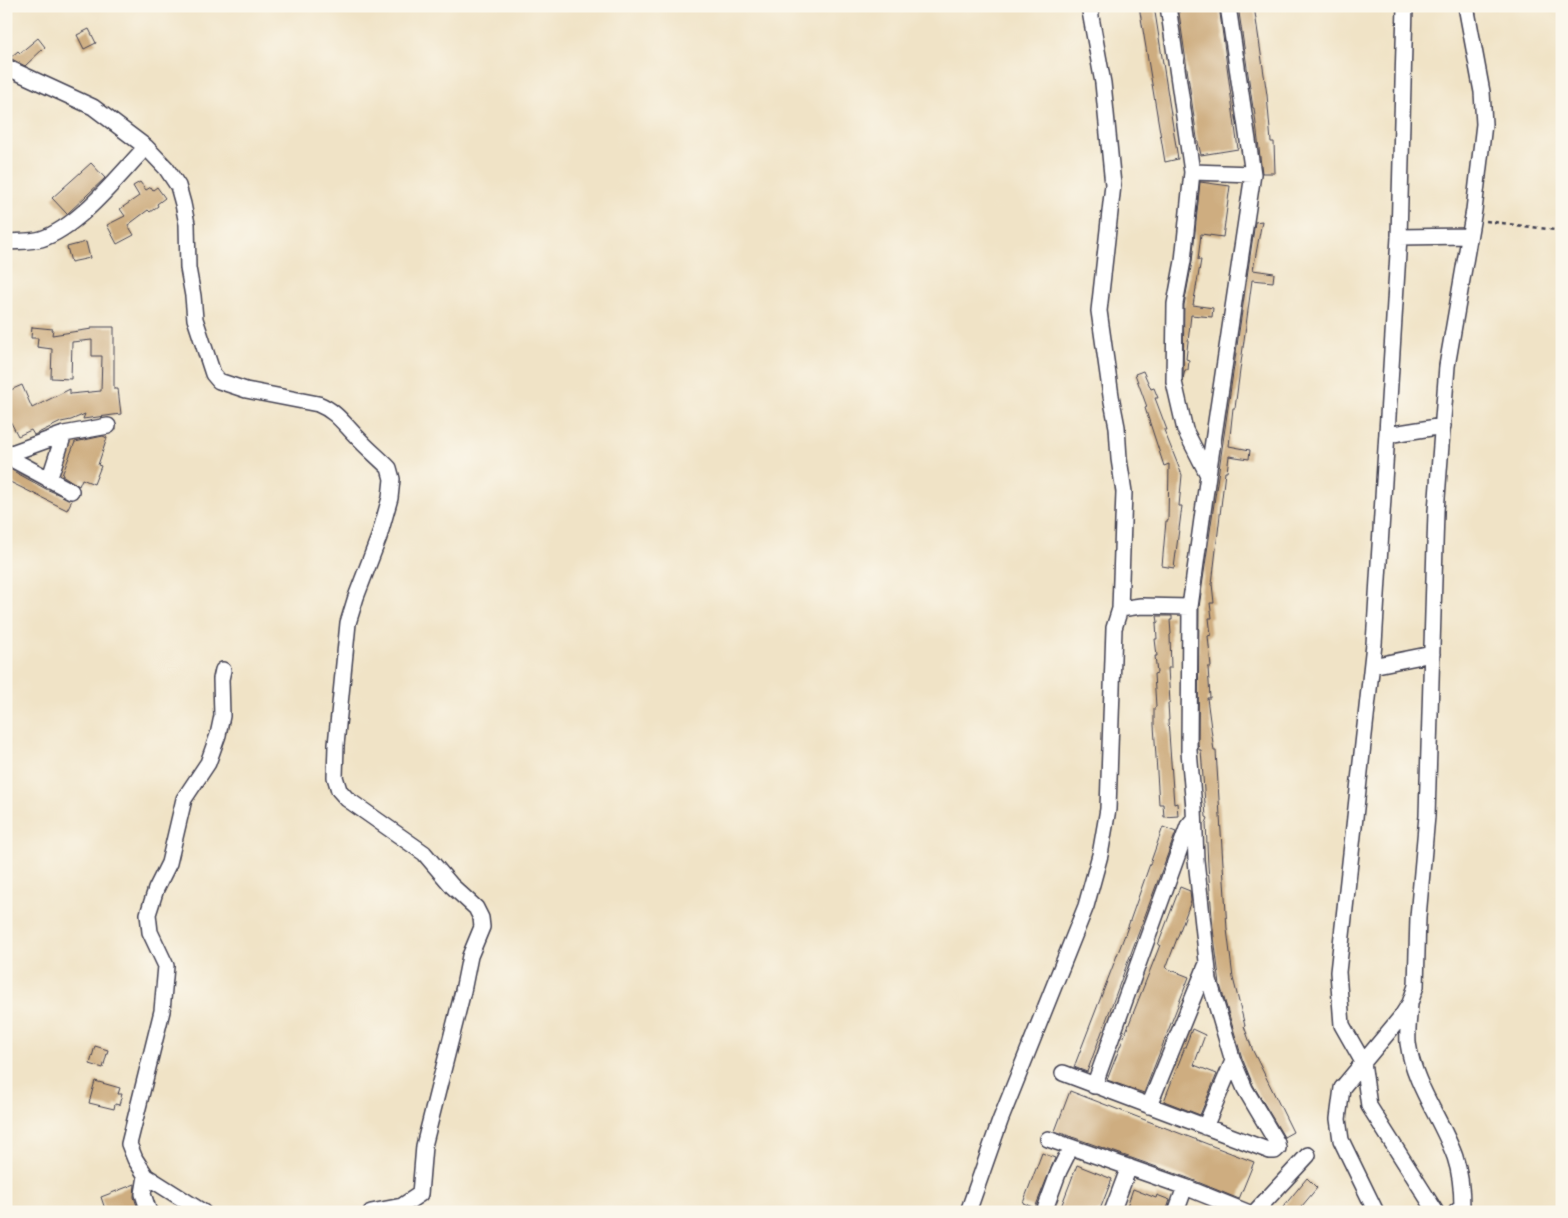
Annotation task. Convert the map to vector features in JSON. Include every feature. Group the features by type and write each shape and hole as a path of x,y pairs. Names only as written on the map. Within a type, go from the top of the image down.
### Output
{"street":[{"path":"1168,6 1192,172 1183,261 1175,304 1174,382 1185,430 1208,475"},
{"path":"1063,1073 1270,1151 1275,1151 1278,1148 1277,1143 1245,1089 1233,1061 1209,980 1196,860 1189,751 1190,606 1253,174 1228,6"},
{"path":"1405,6 1399,236 1372,666 1338,972 1342,1025 1363,1062 1369,1106 1436,1212"},
{"path":"1376,1212 1341,1140 1338,1120 1342,1088 1402,1017 1410,1003 1416,986 1418,917 1427,816 1436,511 1449,351 1483,145 1482,92 1466,6"},
{"path":"968,1212 1000,1121 1086,906 1100,855 1108,809 1114,628 1120,609 1124,492 1117,427 1099,311 1113,185 1103,83 1092,8"},
{"path":"6,67 93,107 146,147 166,168 178,186 187,224 188,268 195,318 213,374 219,381 246,390 318,404 328,408 346,423 356,436 389,468 391,474 392,487 390,498 379,537 348,623 336,745 335,777 339,790 347,799 424,853 452,886 476,908 482,923 470,956 461,1000 424,1146 420,1194 402,1206 371,1212"},
{"path":"6,242 40,240 65,228 97,199 146,147"},
{"path":"1192,172 1253,174"},
{"path":"1399,236 1469,236"},
{"path":"6,455 64,434 108,426"},
{"path":"1387,435 1443,426"},
{"path":"50,480 64,434"},
{"path":"6,455 71,491"},
{"path":"1120,609 1141,606 1190,606"},
{"path":"1372,666 1432,654"},
{"path":"203,1212 146,1176 129,1144 162,1011 166,966 150,932 148,914 156,889 169,863 184,799 208,763 218,735 222,716 221,679 223,670"},
{"path":"1094,1086 1188,826 1194,818"},
{"path":"1150,1106 1208,963"},
{"path":"1410,1003 1408,1042 1414,1066 1422,1090 1456,1158 1462,1194 1462,1207 1456,1212"},
{"path":"1205,1127 1233,1061"},
{"path":"1048,1139 1184,1187 1247,1212"},
{"path":"1044,1212 1059,1171 1071,1148"},
{"path":"1255,1212 1308,1156"},
{"path":"1112,1212 1129,1167"},
{"path":"146,1176 143,1194 149,1212"},
{"path":"1176,1212 1184,1187"}],"path":[{"path":"1472,219 1562,231"}],"building":[{"path":"1139,6 1154,6 1178,159 1165,162"},
{"path":"1178,6 1219,6 1238,149 1201,155"},
{"path":"1238,6 1254,6 1267,95 1271,142 1274,142 1275,173 1262,173"},
{"path":"89,29 96,43 84,49 77,35"},
{"path":"38,38 45,47 25,66 10,58 18,51 20,53"},
{"path":"91,163 105,178 67,214 52,198"},
{"path":"140,182 146,190 151,187 153,190 157,187 165,198 150,212 148,210 128,225 134,235 117,244 107,225 125,216 120,209 139,196 133,186"},
{"path":"1200,182 1230,186 1223,237 1201,234 1198,260 1201,260 1193,305 1213,308 1212,317 1191,315 1186,359 1189,360 1188,370 1185,370 1183,379 1184,305 1192,262"},
{"path":"1262,221 1253,270 1274,273 1273,282 1252,280 1229,446 1250,450 1249,459 1229,456 1227,472 1225,472 1212,584 1214,603 1210,603 1212,618 1209,618 1211,635 1208,636 1211,667 1208,667 1210,698 1207,698 1214,751 1216,751 1227,929 1233,978 1244,1026 1253,1051 1293,1132 1284,1137 1253,1085 1242,1058 1220,985 1208,866 1206,823 1208,818 1206,817 1201,750 1199,750 1198,744 1199,607 1255,222"},
{"path":"86,242 90,258 71,262 67,247"},
{"path":"32,327 53,329 52,335 92,329 92,327 114,327 114,389 118,389 121,414 83,419 85,414 61,422 34,435 31,430 18,436 8,417 10,416 6,407 6,392 22,385 32,408 70,389 70,394 101,391 102,356 92,356 92,340 72,342 71,379 51,378 52,349 37,347 38,338 31,338"},
{"path":"1143,371 1151,389 1154,388 1158,398 1155,398 1167,430 1164,430 1182,475 1179,506 1182,506 1174,568 1162,566 1166,521 1168,521 1169,464 1164,466 1145,408 1147,407 1135,374"},
{"path":"103,436 107,438 98,465 101,466 94,484 82,479 79,486 62,475 75,442"},
{"path":"6,467 46,489 72,500 67,510 6,480"},
{"path":"1157,616 1172,616 1172,620 1170,620 1171,668 1168,668 1170,703 1168,703 1168,720 1174,804 1177,803 1178,816 1164,817 1163,804 1159,804 1154,725 1154,708 1156,707 1154,674 1157,673 1155,639 1157,639"},
{"path":"1163,827 1176,832 1087,1072 1074,1067 1126,932"},
{"path":"1180,887 1190,891 1191,901 1166,968 1189,977 1144,1093 1107,1080 1160,945 1158,945"},
{"path":"1192,1029 1205,1035 1194,1065 1217,1074 1200,1115 1164,1101"},
{"path":"95,1046 108,1050 103,1068 90,1064"},
{"path":"95,1081 120,1088 118,1094 122,1094 119,1105 115,1104 114,1109 89,1103"},
{"path":"1070,1091 1254,1162 1239,1199 1188,1178 1055,1131"},
{"path":"1042,1153 1055,1158 1035,1208 1023,1203"},
{"path":"1077,1165 1112,1179 1099,1212 1059,1212"},
{"path":"1307,1178 1317,1188 1297,1212 1279,1212"},
{"path":"135,1184 134,1197 139,1212 106,1212 101,1197"},
{"path":"1133,1189 1156,1198 1157,1195 1170,1200 1166,1212 1132,1212 1126,1209"}]}
